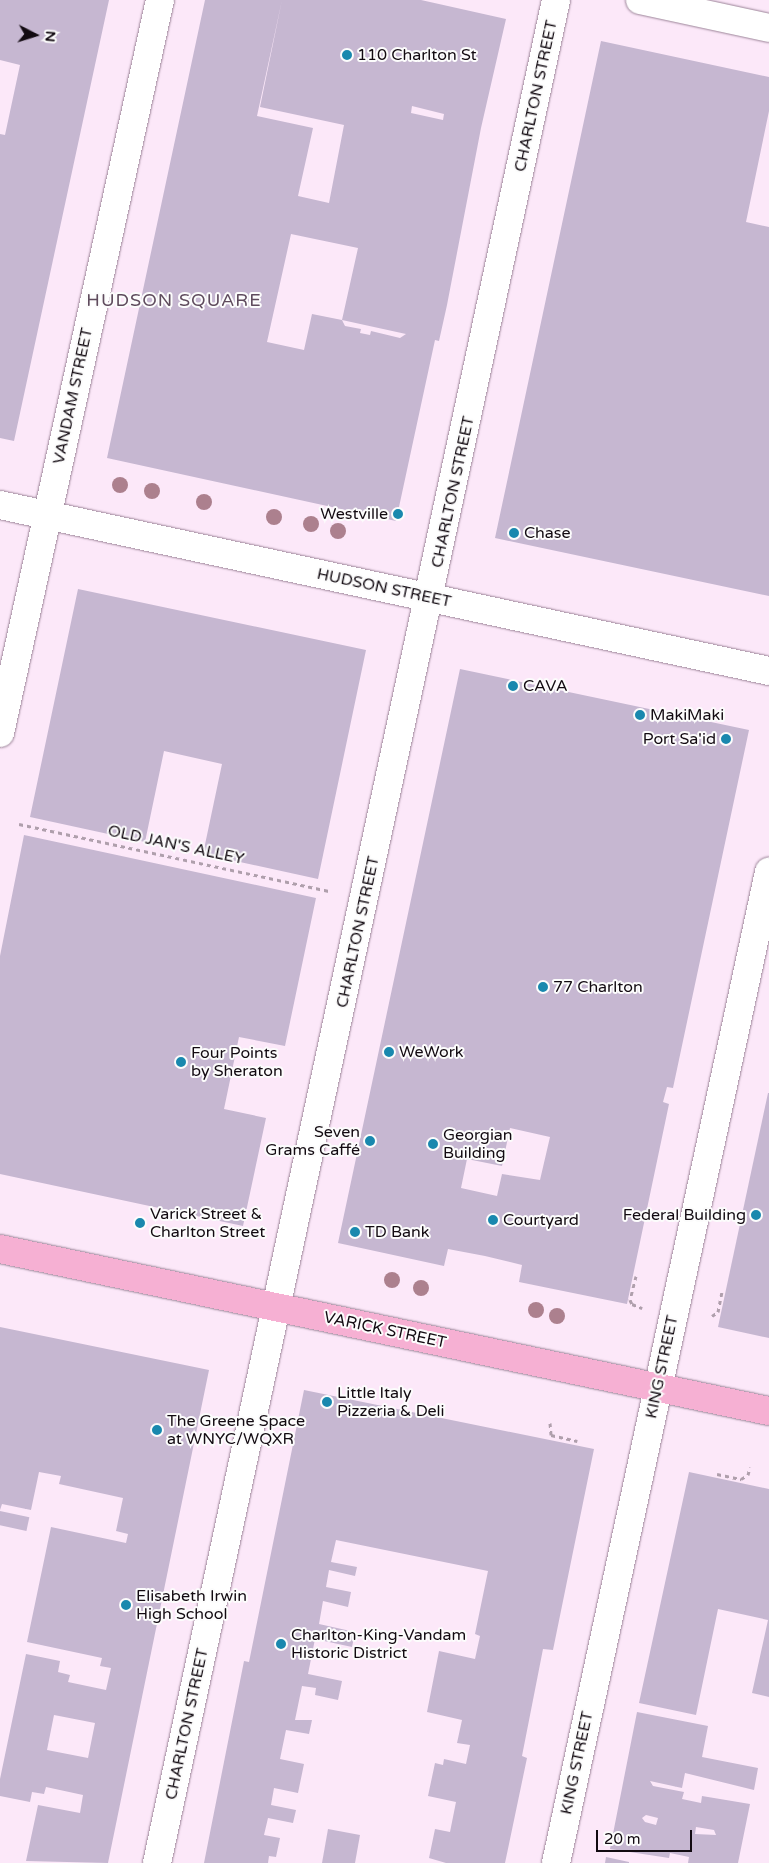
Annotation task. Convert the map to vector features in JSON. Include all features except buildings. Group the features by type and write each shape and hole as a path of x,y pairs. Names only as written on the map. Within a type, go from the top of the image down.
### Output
{"main road":[{"name":"VARICK STREET","path":"0,1249 769,1411"}],"street":[{"name":"VANDAM STREET","path":"0,733 160,0"},
{"name":"CHARLTON STREET","path":"157,1863 430,598 556,0"},
{"path":"640,0 769,28"},
{"name":"HUDSON STREET","path":"0,505 769,670"},
{"name":"KING STREET","path":"556,1863 769,872"}],"path":[{"name":"OLD JAN'S ALLEY","path":"19,824 328,891"},
{"path":"636,1276 630,1300 632,1304 642,1308"},
{"path":"712,1316 718,1312 722,1292"},
{"path":"550,1423 551,1435 577,1441"},
{"path":"717,1474 741,1479 748,1475 750,1467"}],"place":[{"name":"110 Charlton St","path":"347,55"},
{"name":"Westville","path":"398,514"},
{"name":"Chase","path":"514,533"},
{"name":"CAVA","path":"513,686"},
{"name":"MakiMaki","path":"640,715"},
{"name":"Port Sa'id","path":"726,739"},
{"name":"77 Charlton","path":"543,987"},
{"name":"WeWork","path":"389,1052"},
{"name":"Four Points by Sheraton","path":"181,1062"},
{"name":"Seven Grams Caffé","path":"370,1141"},
{"name":"Georgian Building","path":"433,1144"},
{"name":"Federal Building","path":"756,1215"},
{"name":"Courtyard","path":"493,1220"},
{"name":"Varick Street & Charlton Street","path":"140,1223"},
{"name":"TD Bank","path":"355,1232"},
{"name":"Little Italy Pizzeria & Deli","path":"327,1402"},
{"name":"The Greene Space at WNYC/WQXR","path":"157,1430"},
{"name":"Elisabeth Irwin High School","path":"126,1605"},
{"name":"Charlton-King-Vandam Historic District","path":"281,1644"}],"district":[{"name":"HUDSON SQUARE","path":"174,300"}]}
